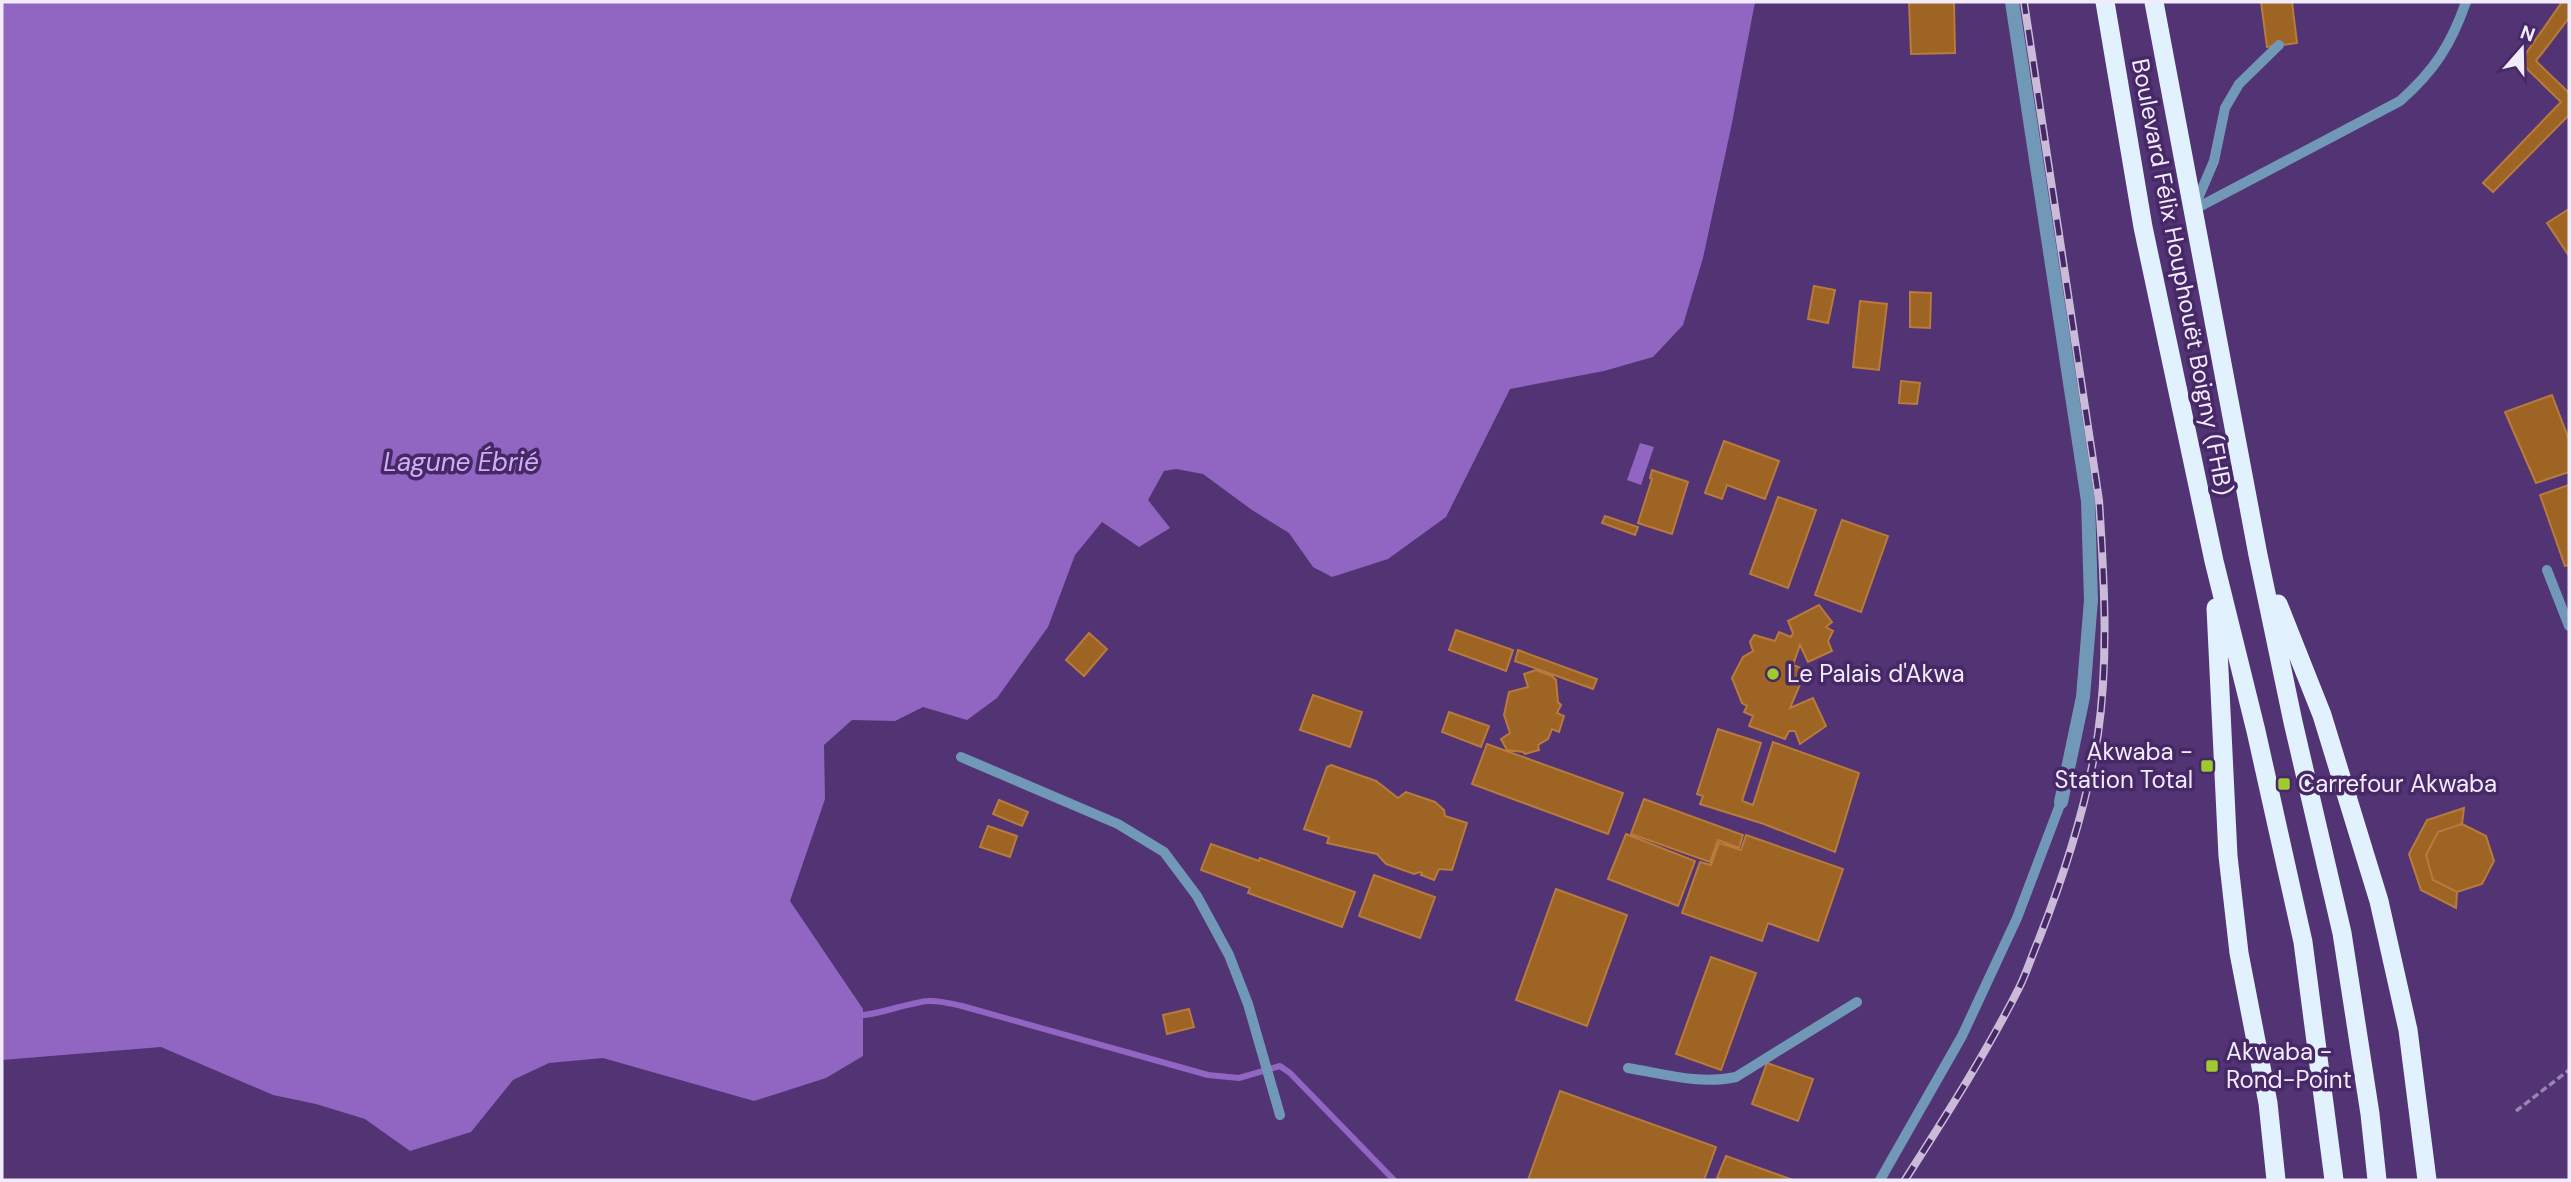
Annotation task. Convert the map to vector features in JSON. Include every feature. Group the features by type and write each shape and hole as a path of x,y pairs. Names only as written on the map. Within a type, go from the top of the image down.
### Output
{"highway":[{"name":"Boulevard Félix Houphouët Boigny (FHB)","path":"2105,2 2143,227 2214,561"},
{"name":"Boulevard Félix Houphouët Boigny (FHB)","path":"2154,2 2258,555"},
{"path":"2258,555 2342,933 2370,1114 2377,1180"},
{"path":"2258,555 2322,715 2379,901 2408,1030 2427,1180"},
{"path":"2214,561 2256,731 2303,942 2334,1180"},
{"path":"2214,561 2228,856 2239,953 2268,1103 2276,1180"}],"street":[{"path":"2012,2 2088,501 2091,600 2082,697 2061,803"}],"lane":[{"path":"2192,210 2400,101 2427,77 2456,31 2466,2"},
{"path":"2192,210 2214,161 2225,108 2239,84 2279,45"},
{"path":"2547,570 2569,626"},
{"path":"961,757 1118,824 1164,852 1212,920 1248,1004 1280,1115"},
{"path":"1880,1180 1962,1037 2017,918 2061,803"},
{"path":"1628,1068 1693,1080 1718,1081 1736,1077 1857,1002"}],"path":[{"path":"2516,1111 2569,1070"}],"water":[{"name":"Lagune Ébrié","path":"2,2 1755,2 1703,258 1683,325 1653,357 1604,371 1510,389 1446,517 1388,559 1332,577 1313,567 1289,533 1203,474 1176,469 1164,471 1148,500 1170,528 1139,547 1102,522 1075,555 1048,627 997,698 967,720 923,707 895,721 852,720 824,745 825,799 790,901 863,1009 863,1056 826,1078 754,1101 603,1058 549,1063 513,1080 471,1132 410,1151 365,1119 316,1104 273,1095 161,1047 2,1060"},
{"path":"1640,443 1654,447 1641,485 1627,480"}],"building":[{"path":"1909,2 1954,2 1955,53 1911,54"},
{"path":"2261,2 2292,2 2297,43 2267,47"},
{"path":"2562,2 2569,2 2569,18 2536,61 2569,93 2569,115 2493,192 2483,183 2561,102 2520,62"},
{"path":"2569,209 2569,256 2547,223"},
{"path":"1814,286 1835,290 1828,323 1808,319"},
{"path":"1910,292 1931,293 1930,328 1910,327"},
{"path":"1860,301 1887,304 1879,370 1853,367"},
{"path":"1901,381 1920,383 1917,404 1899,403"},
{"path":"2552,395 2569,440 2569,472 2536,483 2505,412"},
{"path":"1724,441 1779,461 1765,499 1727,485 1722,499 1705,493"},
{"path":"1652,470 1688,482 1672,534 1638,523 1652,479"},
{"path":"2569,485 2569,565 2565,566 2540,495"},
{"path":"1778,497 1816,510 1788,588 1750,574"},
{"path":"1605,516 1638,527 1635,535 1602,523"},
{"path":"1842,520 1888,536 1861,612 1815,595"},
{"path":"1819,605 1832,622 1826,627 1833,631 1828,641 1832,651 1808,662 1800,645 1793,665 1806,670 1790,708 1813,698 1826,726 1800,744 1795,731 1789,731 1785,739 1749,726 1753,716 1744,712 1747,706 1742,703 1732,678 1743,657 1753,651 1750,642 1754,635 1775,641 1779,632 1791,637 1793,633 1788,621"},
{"path":"1456,630 1513,650 1506,671 1449,650"},
{"path":"1089,633 1107,649 1084,676 1066,660"},
{"path":"1518,650 1597,679 1593,689 1515,661"},
{"path":"1536,670 1556,680 1558,702 1561,705 1557,713 1564,716 1559,732 1552,729 1548,739 1538,745 1539,750 1525,754 1507,750 1501,739 1510,733 1504,715 1509,692 1528,687 1524,674"},
{"path":"1313,695 1362,712 1350,747 1300,730"},
{"path":"1449,712 1489,726 1481,747 1442,732"},
{"path":"1718,729 1761,743 1742,801 1753,805 1773,742 1859,773 1835,852 1764,824 1700,804 1703,796 1697,794"},
{"path":"1487,744 1623,793 1608,834 1472,784"},
{"path":"1331,765 1376,781 1398,798 1406,792 1435,802 1444,810 1445,816 1467,823 1452,870 1439,869 1434,880 1421,875 1420,872 1414,874 1386,864 1377,854 1327,843 1329,837 1304,829 1327,767"},
{"path":"1644,799 1743,835 1739,848 1718,840 1710,862 1631,834"},
{"path":"999,800 1028,812 1022,826 993,814"},
{"path":"2464,808 2462,824 2438,832 2426,855 2433,880 2457,892 2456,908 2421,890 2409,854 2427,820"},
{"path":"2462,824 2486,836 2494,861 2482,884 2457,892 2433,880 2426,855 2438,832"},
{"path":"988,826 1017,836 1010,857 980,847"},
{"path":"1626,834 1695,861 1678,906 1608,879"},
{"path":"1746,835 1843,869 1818,941 1768,923 1762,941 1682,913 1700,862 1711,865 1719,843 1741,850"},
{"path":"1211,844 1259,861 1260,858 1355,892 1342,927 1248,893 1250,888 1201,870"},
{"path":"1374,875 1435,897 1420,938 1359,916"},
{"path":"1556,889 1627,915 1587,1026 1516,1000"},
{"path":"1711,957 1756,973 1721,1070 1676,1054"},
{"path":"1189,1009 1194,1027 1167,1034 1163,1015"},
{"path":"1767,1063 1813,1079 1798,1121 1752,1104"},
{"path":"1560,1091 1716,1147 1704,1180 1528,1180"},
{"path":"1726,1156 1793,1180 1717,1178"}],"waterway":[{"path":"856,1015 937,1001 1208,1075 1239,1078 1280,1066 1290,1073 1394,1180"}],"railway":[{"path":"1905,1180 1979,1062 2025,976 2074,838 2088,786 2101,705 2104,617 2099,500 2024,2"}],"place":[{"name":"Le Palais d'Akwa","path":"1773,674"},
{"name":"Akwaba - Station Total","path":"2207,766"},
{"name":"Carrefour Akwaba","path":"2284,784"},
{"name":"Akwaba - Rond-Point","path":"2212,1066"}]}
